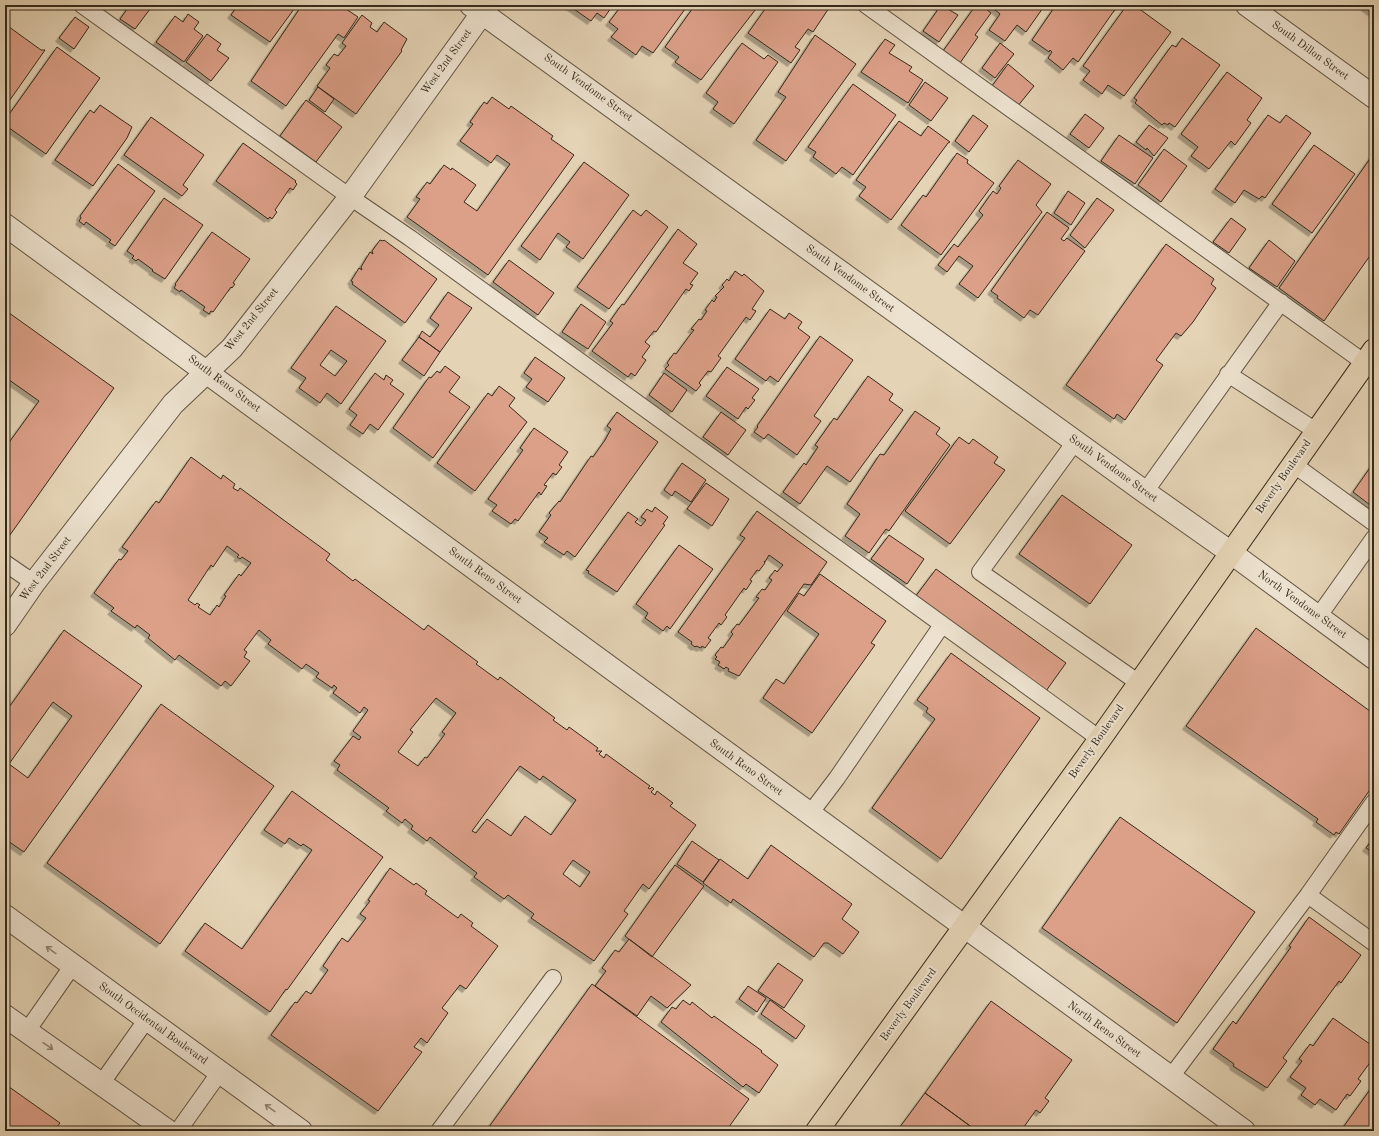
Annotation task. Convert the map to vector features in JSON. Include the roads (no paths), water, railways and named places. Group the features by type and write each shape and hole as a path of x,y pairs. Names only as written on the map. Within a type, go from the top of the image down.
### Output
{"main road":[{"name":"Beverly Boulevard","path":"817,1131 1100,739 1230,552 1370,357"}],"street":[{"name":"South Dillon Street","path":"1247,5 1374,98"},
{"name":"West 2nd Street","path":"5,625 34,583 173,404 232,348 350,197 481,7"},
{"name":"South Vendome Street","path":"481,7 1075,442 1230,552"},
{"name":"South Reno Street","path":"5,225 208,372 964,928"},
{"name":"North Vendome Street","path":"1230,552 1374,658"},
{"name":"South Occidental Boulevard","path":"5,916 301,1131"},
{"name":"North Reno Street","path":"964,928 1244,1131"},
{"path":"5,1016 168,1131"}],"lane":[{"path":"82,5 350,197 410,238 942,626 1100,739"},
{"path":"866,5 1281,302 1370,357"},
{"path":"1145,492 1281,302"},
{"path":"1228,374 1316,432"},
{"path":"1075,442 980,572 1138,683"},
{"path":"1293,464 1374,523"},
{"path":"1318,617 1374,538"},
{"path":"5,563 34,583"},
{"path":"809,815 837,778 942,626"},
{"path":"1170,1078 1308,895 1374,802"},
{"path":"1308,895 1374,943"},
{"path":"27,1031 73,965"},
{"path":"439,1131 552,978"},
{"path":"101,1084 147,1019"},
{"path":"178,1131 220,1072"}]}
